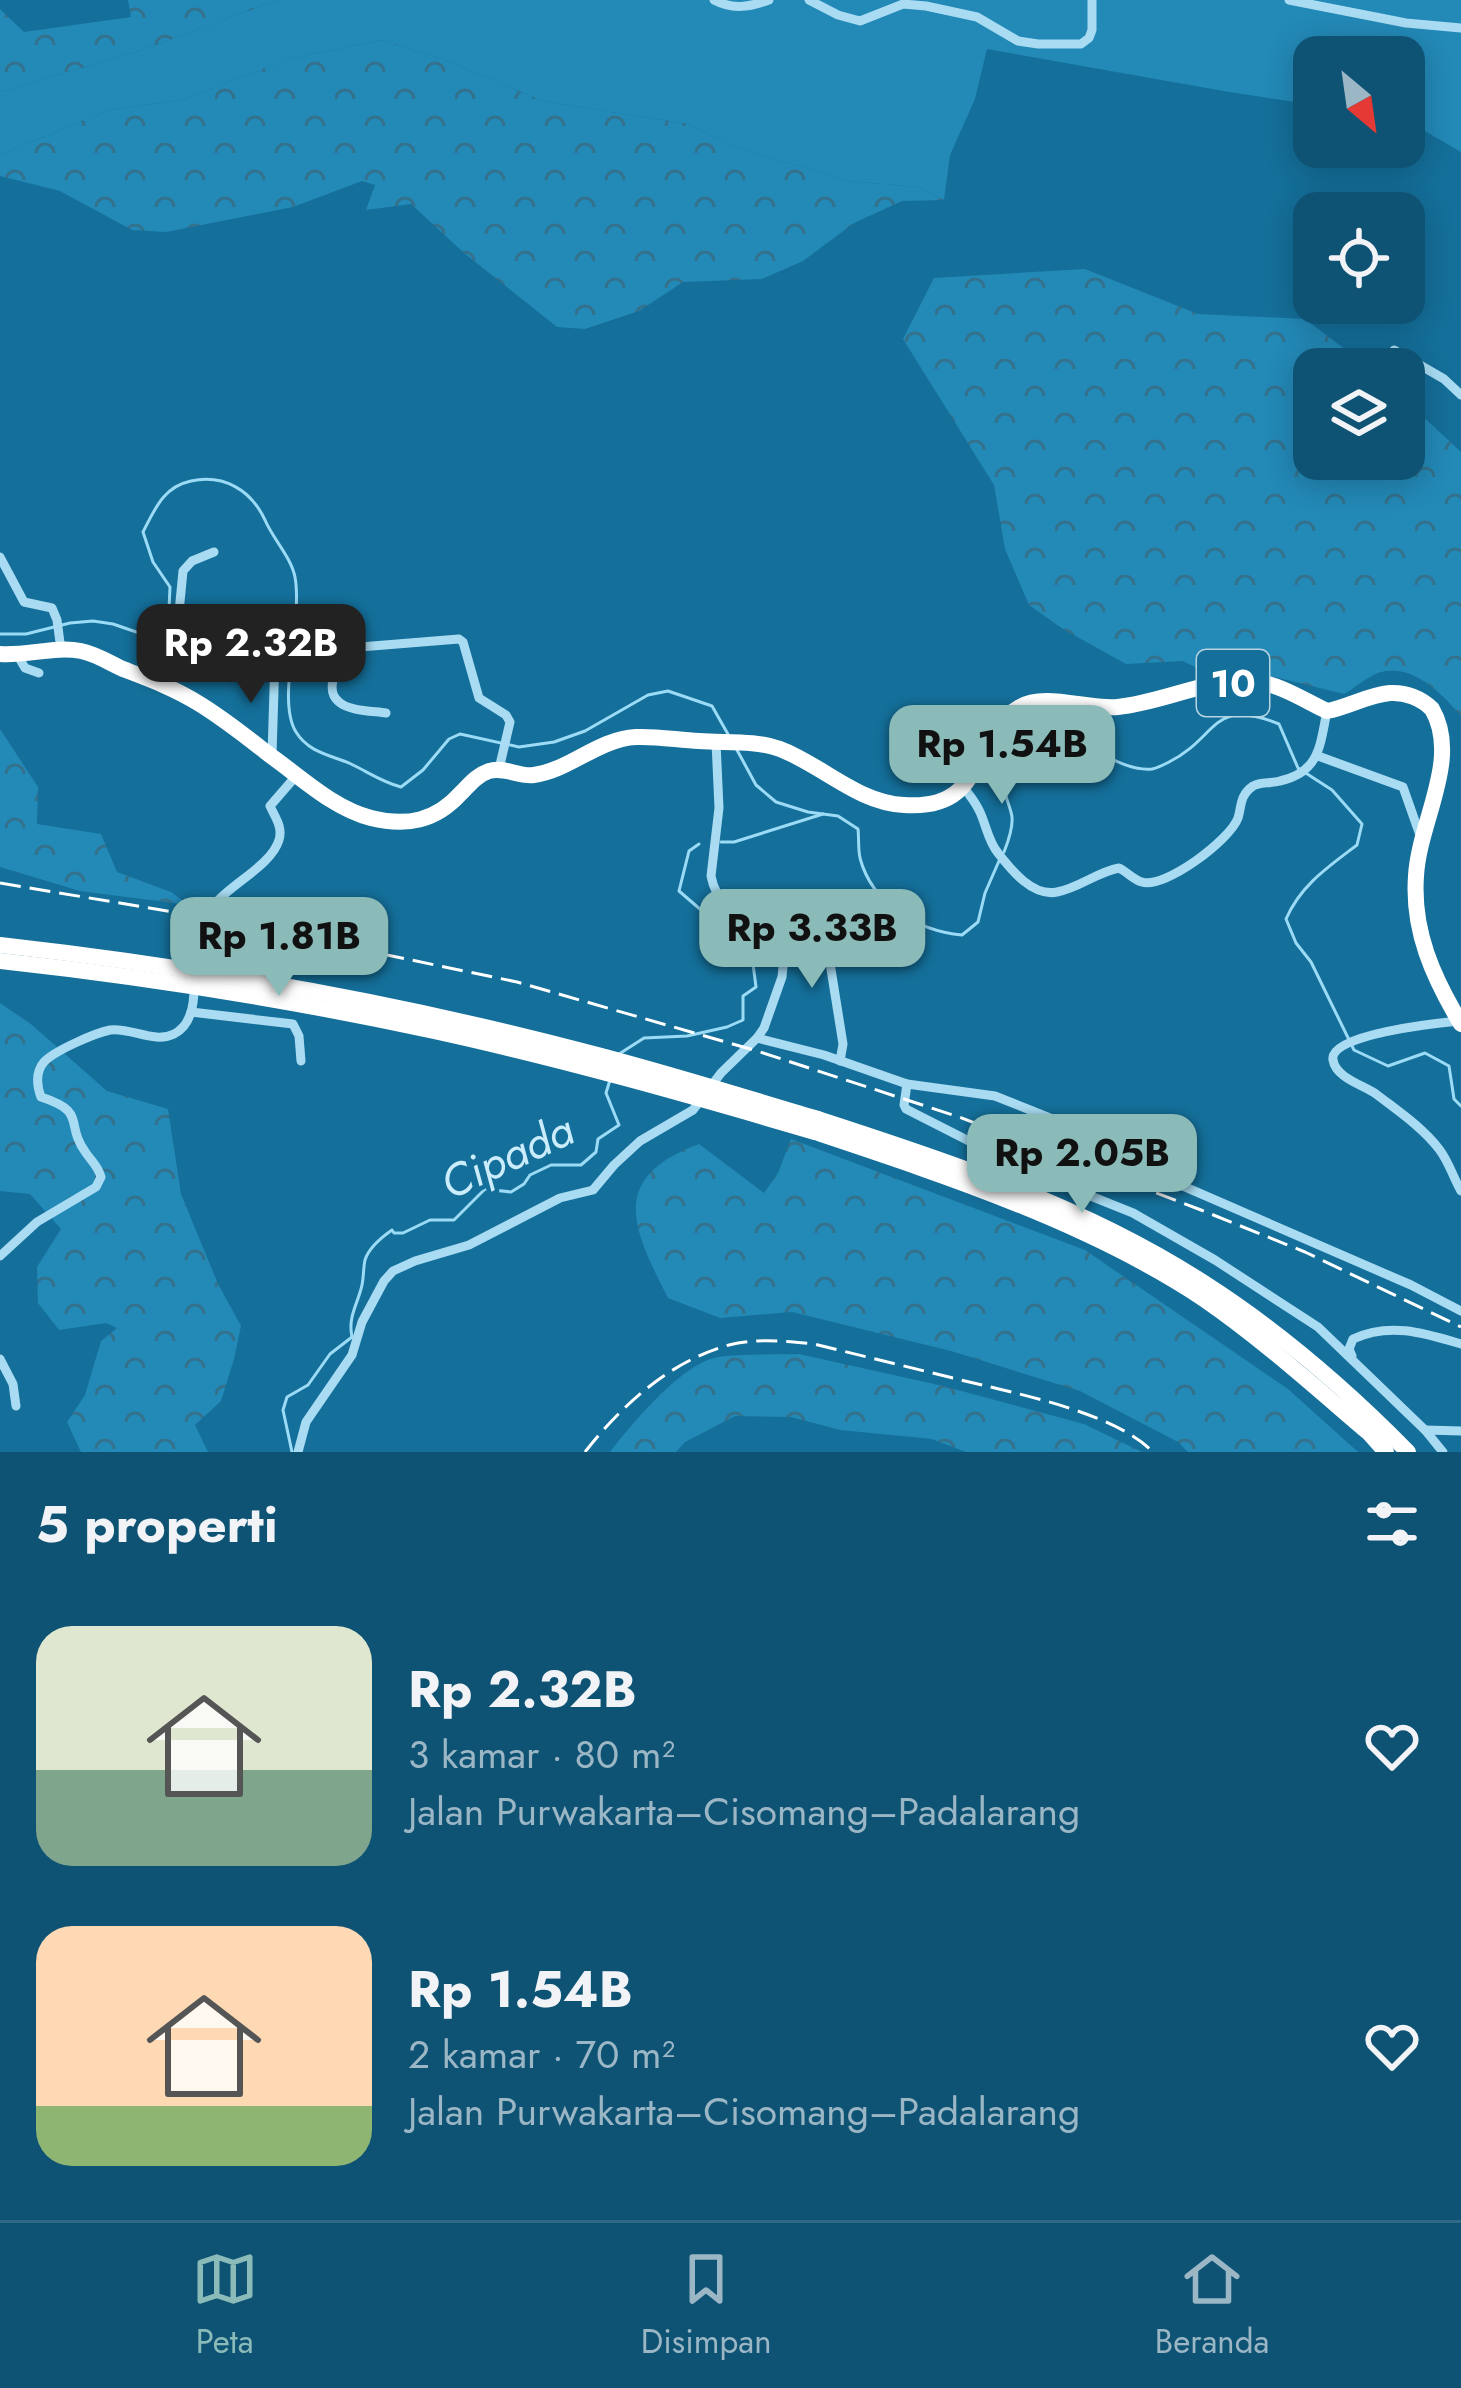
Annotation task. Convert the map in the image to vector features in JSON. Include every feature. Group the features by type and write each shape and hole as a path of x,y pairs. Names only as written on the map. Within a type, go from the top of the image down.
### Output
{"highway":[{"path":"9,655 59,634 85,652 201,704 296,776 366,817 411,823 451,805 476,778 501,763 519,775 552,770 591,750 633,737 777,748 871,798 904,806 938,802 963,787"},
{"name":"10","path":"963,787 1000,723 1027,703 1045,700 1121,707 1249,680 1271,684 1328,711 1390,693 1423,700 1449,740 1449,763 1422,843 1415,910 1426,958 1460,1022"},
{"path":"0,945 170,967 380,1004 580,1050 992,1179 1079,1216 1201,1281 1318,1368 1408,1452"},
{"path":"0,961 169,982 438,1032 816,1125 1027,1209 1150,1267 1248,1331 1386,1452"}],"street":[{"path":"714,0 749,7 769,0"},
{"path":"809,0 860,21 904,4 926,5 977,17 1018,41 1081,44 1092,31 1092,0"},
{"path":"1289,0 1406,23 1461,28"},
{"path":"1425,369 1461,395"},
{"path":"164,685 176,643 183,571 192,561 214,552"},
{"path":"0,557 24,602 52,608 59,634"},
{"path":"386,713 345,706 335,698 332,686 349,652 454,638 463,642 479,698 511,722 501,763"},
{"path":"9,655 38,673"},
{"path":"272,756 275,658"},
{"path":"963,787 978,806 1002,858 1034,890 1064,891 1119,868 1140,882 1157,883 1176,876 1221,840 1237,820 1239,802 1252,787 1280,782 1307,768 1318,756 1328,711"},
{"path":"721,742 711,876 718,896 739,915 779,933 813,921 821,923 843,1044 840,1061"},
{"path":"1318,756 1403,787 1422,843"},
{"path":"0,1256 37,1222 95,1187 101,1177 81,1145 70,1110 41,1097 38,1091 44,1062 110,1030 160,1037 172,1036 186,1024 196,952 214,906 279,843 278,821 270,806 296,776"},
{"path":"298,1452 306,1422 352,1355 362,1322 393,1271 469,1245 560,1198 593,1190 640,1141 692,1110 757,1038 771,1012 782,977 779,933"},
{"path":"191,1012 292,1024 299,1036 301,1060"},
{"path":"1460,1022 1354,1038 1336,1048 1333,1060 1342,1074 1417,1125 1441,1151 1461,1191"},
{"path":"757,1038 907,1084 995,1096 1065,1124 1176,1183 1461,1311"},
{"path":"907,1084 906,1109 1026,1170 1133,1213 1318,1327 1443,1452"},
{"path":"1354,1361 1349,1349 1353,1339 1384,1330 1406,1329 1461,1343"},
{"path":"0,1359 14,1384 16,1406"},
{"path":"1425,1430 1461,1431"}],"green space":[{"path":"128,0 277,0 142,50 0,92 0,9 24,32 131,17"},
{"path":"277,0 1461,0 1461,152 1425,131 1425,36 1293,36 1293,102 987,49 975,99 950,155 944,200 918,187 849,181 739,148 688,124 542,101 448,61 382,40 292,58 182,100 109,110 0,155 0,92 142,50"},
{"path":"382,40 448,61 542,101 688,124 739,148 849,181 918,187 944,200 902,201 854,223 803,261 762,279 683,282 639,311 585,329 557,327 411,204 366,210 375,185 362,181 293,207 166,232 132,230 60,191 0,176 0,155 109,110 182,100 292,58"},
{"path":"1085,269 1198,314 1293,318 1293,324 1312,324 1343,348 1293,348 1293,480 1425,480 1425,419 1461,452 1461,716 1414,676 1390,670 1344,694 1275,677 1209,674 1183,661 1126,664 1029,605 1005,549 994,485 903,339 934,278"},
{"path":"0,729 38,787 37,824 101,834 117,872 171,892 189,905 80,891 0,867"},
{"path":"0,1003 107,1091 168,1109 181,1194 241,1326 221,1401 195,1425 208,1452 81,1452 67,1422 85,1395 101,1341 117,1328 106,1323 59,1330 38,1303 37,1267 61,1229 30,1194 0,1191"},
{"path":"791,1139 1085,1250 1288,1389 1358,1452 1188,1452 1178,1442 1080,1391 951,1351 792,1312 720,1318 668,1298 638,1228 640,1189 650,1173 699,1144 764,1193"},
{"path":"799,1354 1084,1424 1142,1452 966,1452 932,1439 840,1430 791,1417 735,1416 685,1442 676,1452 610,1452 657,1398 700,1363 732,1355"}],"waterway":[{"path":"0,634 93,621 145,635 155,630 169,609 170,587 153,562 143,532 173,488 215,480 252,500 293,570 297,595 289,680 291,718 301,739 321,752 401,787 449,739 460,734 519,747 554,742 585,731 648,695 668,691 712,706 729,736"},
{"path":"1004,852 1012,821 1006,784 1017,765 1038,746 1067,741 1123,764 1152,769 1185,752 1227,717 1257,717 1279,724 1298,768 1332,790 1362,824 1357,845 1316,878 1292,907 1286,919 1296,943 1311,962 1354,1050 1388,1066 1425,1053 1449,1066 1454,1099 1461,1106"},
{"path":"737,750 756,785 776,802 838,816 858,829 860,858 875,889 899,912 929,928 962,935 978,922 999,861"},
{"name":"Cipada","path":"721,842 823,814"},
{"name":"Cipada","path":"619,1054 644,1038 687,1036 743,1020 743,996 756,987 753,964 730,935 679,891 689,851 699,844"},
{"name":"Cipada","path":"292,1452 283,1410 287,1397 308,1385 330,1354 352,1337 365,1260 373,1247 392,1230 403,1233 430,1220 454,1220 485,1189 511,1192 551,1165 581,1165 596,1152 598,1139 619,1125 606,1093 610,1080"}],"railway":[{"path":"0,883 209,918 517,982 757,1051 959,1117 1201,1210 1305,1252 1461,1327"},
{"path":"585,1452 614,1418 667,1374 707,1352 750,1341 814,1344 1008,1391 1089,1415 1136,1438 1153,1452"}]}
